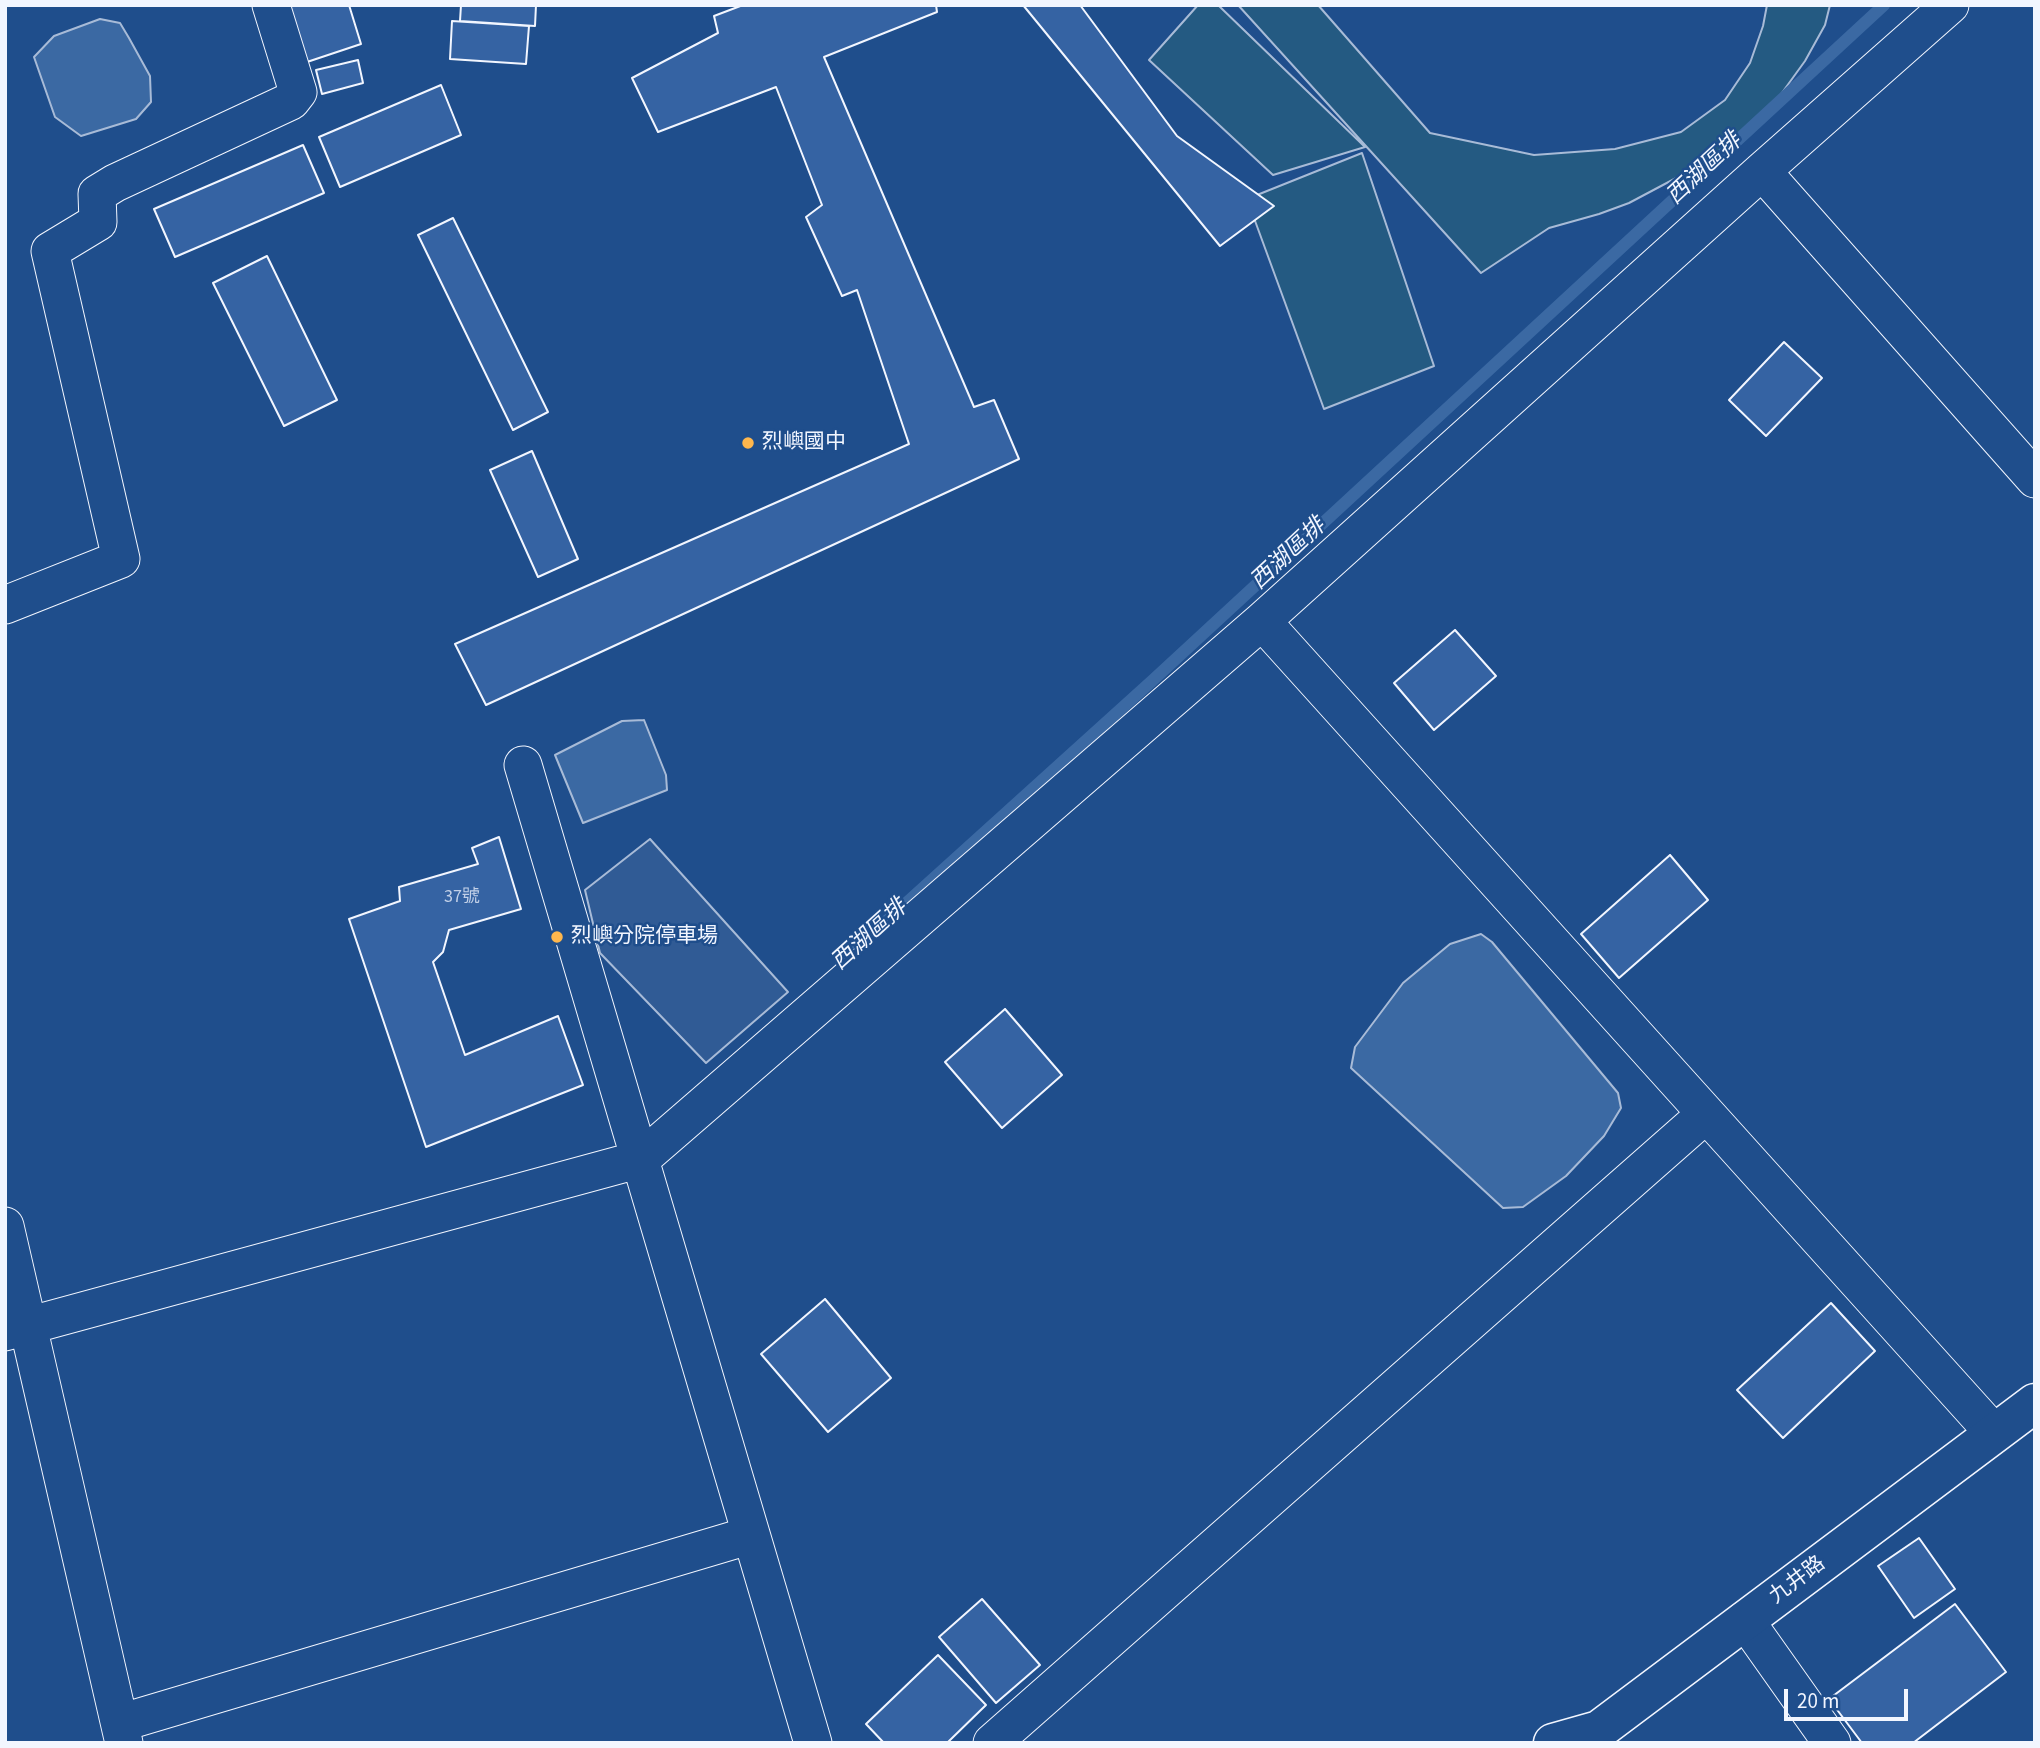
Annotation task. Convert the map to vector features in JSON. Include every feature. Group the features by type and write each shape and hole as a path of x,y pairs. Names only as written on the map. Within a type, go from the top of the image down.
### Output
{"main road":[{"name":"九井路","path":"1553,1743 1599,1730 2035,1403"}],"street":[{"path":"5,605 121,559 50,251 98,222 97,194 115,183 291,101 298,92 271,5"},
{"path":"16,1329 640,1159 1262,621 1950,5"},
{"path":"1762,172 2035,479"},
{"path":"1262,621 1994,1433"},
{"path":"523,765 813,1743"},
{"path":"992,1743 1706,1114"},
{"path":"5,1226 16,1329 122,1733 751,1535"},
{"path":"1745,1620 1832,1743"}],"shaded area":[{"path":"1198,5 1218,5 1365,147 1273,175 1149,60"},
{"path":"1238,5 1318,5 1430,133 1534,155 1615,149 1681,132 1725,100 1750,63 1767,5 1830,5 1825,25 1805,61 1758,126 1727,151 1629,203 1549,228 1481,273"},
{"path":"100,19 120,23 150,76 151,102 136,119 81,136 55,117 34,57 54,36"},
{"path":"1362,153 1434,366 1324,409 1247,199"},
{"path":"644,720 666,775 667,790 583,823 555,755 622,721"},
{"path":"650,839 788,992 706,1063 600,953 585,890"},
{"path":"1481,934 1492,942 1618,1093 1621,1108 1604,1136 1566,1176 1523,1207 1503,1208 1351,1068 1355,1047 1403,983 1450,944"}],"building":[{"path":"289,5 349,5 361,44 307,62"},
{"path":"461,5 536,5 535,26 460,21"},
{"path":"743,5 936,5 937,12 824,57 974,407 994,400 1019,459 486,705 455,644 909,444 857,290 842,296 806,217 822,205 776,87 658,132 632,78 718,33 714,16"},
{"path":"1023,5 1080,5 1177,136 1274,206 1220,246"},
{"path":"452,21 529,26 526,64 450,59"},
{"path":"358,60 363,83 322,94 316,70"},
{"path":"441,85 461,135 340,187 319,137"},
{"path":"303,145 324,193 175,257 154,209"},
{"path":"453,218 548,412 513,430 418,235"},
{"path":"267,256 337,400 284,426 213,283"},
{"path":"1784,342 1822,378 1766,436 1729,400"},
{"path":"532,451 578,559 538,577 490,470"},
{"path":"1455,630 1496,676 1434,730 1394,683"},
{"path":"499,837 521,909 449,930 443,952 433,962 465,1055 558,1016 583,1085 426,1147 349,919 400,901 399,887 478,864 472,848"},
{"path":"1670,855 1708,900 1619,978 1581,934"},
{"path":"1005,1009 1062,1075 1002,1128 945,1062"},
{"path":"825,1299 891,1378 828,1432 761,1354"},
{"path":"1831,1303 1875,1351 1783,1438 1737,1390"},
{"path":"1919,1538 1955,1589 1914,1618 1878,1566"},
{"path":"982,1599 1040,1665 996,1703 939,1637"},
{"path":"1955,1604 2006,1672 1913,1743 1862,1743 1829,1699"},
{"path":"938,1655 986,1705 947,1743 884,1743 866,1724"}],"waterway":[{"name":"西湖區排","path":"851,953 1153,680 1884,5"}],"place":[{"name":"烈嶼國中","path":"748,443"},
{"name":"烈嶼分院停車場","path":"557,937"}]}
